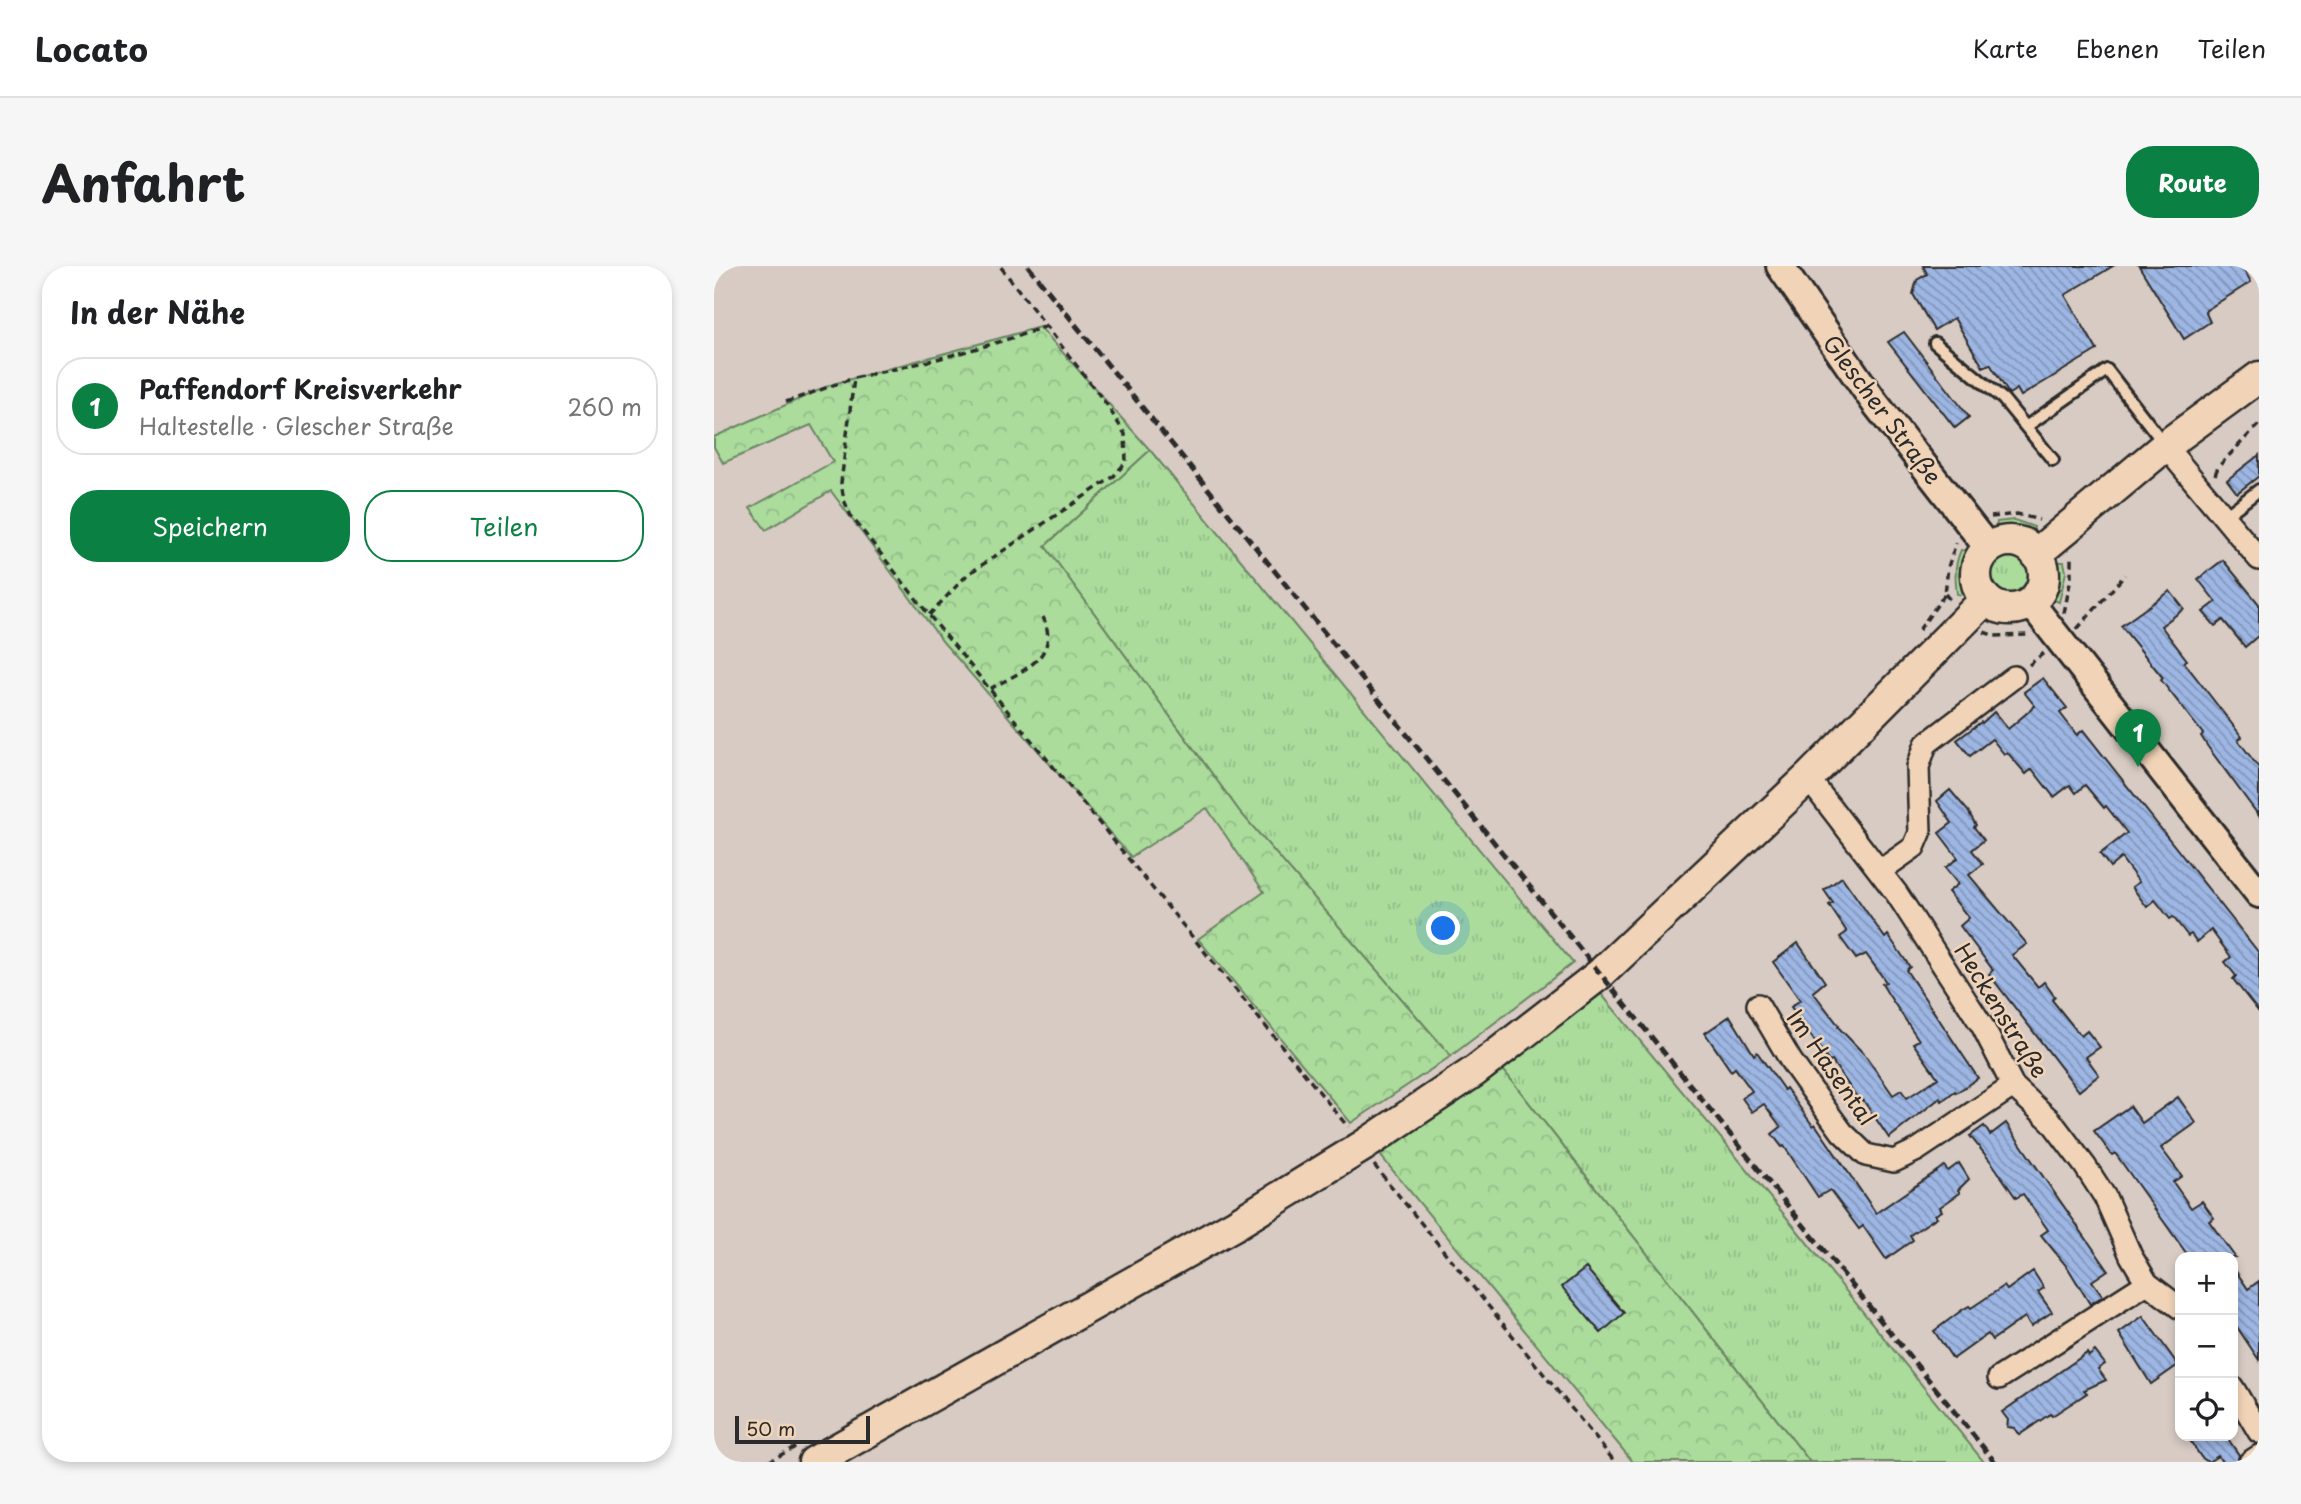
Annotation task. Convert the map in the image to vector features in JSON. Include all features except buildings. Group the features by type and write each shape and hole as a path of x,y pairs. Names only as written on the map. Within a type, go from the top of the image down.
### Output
{"main road":[{"path":"2036,554 2165,446 2259,377"},
{"path":"1981,538 2015,542 2036,554 2044,573 2042,585 2030,602 2019,608 2008,609 1998,607 1986,599 1977,583 1976,573 1981,538"},
{"path":"809,1452 1236,1224 1363,1146 1475,1071 1600,974 1808,778 1986,599"}],"street":[{"name":"Glescher Straße","path":"1780,266 1875,403 1981,538"},
{"path":"2165,446 2259,559"},
{"path":"2030,602 2259,894"},
{"path":"1880,871 1914,847 1920,833 1918,767 1927,744 2014,677"},
{"name":"Heckenstraße","path":"1808,778 1880,871 1983,1027 2013,1086 2051,1121 2085,1166 2105,1197 2131,1256 2147,1283 2175,1304"},
{"name":"Im Hasental","path":"1758,1005 1791,1060 1826,1110 1842,1132 1866,1155 1894,1161 1917,1150 2013,1086"},
{"path":"1999,1378 2147,1283"},
{"path":"2238,1396 2259,1432"},
{"path":"2250,1462 2259,1456"}],"lane":[{"path":"1935,343 2003,399 2053,460"},
{"path":"2027,426 2107,370 2165,446"},
{"path":"2224,517 2259,489"}],"path":[{"path":"929,615 967,575 1113,477 1126,463 1125,434 1107,405 1000,266"},
{"path":"786,402 853,378 997,344 1046,326"},
{"path":"853,378 841,483 851,516 1363,1146 1376,1169 1615,1462"},
{"path":"2207,497 2218,467 2259,424"},
{"path":"1918,633 1945,594 1948,567 1958,537 1981,538 1983,518 2017,514 2044,521 2060,534"},
{"path":"2077,629 2125,575"},
{"path":"990,689 1036,661 1043,653 1049,635 1043,617"},
{"path":"2014,677 2049,650"},
{"path":"768,1462 809,1452"}],"green space":[{"path":"1040,327 1150,450 1045,546 1240,812 1451,1056 1351,1123 1198,939 1264,892 1207,808 1131,857 943,642 831,491 766,530 750,508 833,462 811,425 723,463 714,447 714,437 833,384"},
{"path":"1150,450 1573,963 1451,1056 1240,812 1045,546"},
{"path":"2014,520 2034,527 2033,532 2024,534 1996,528 1997,522"},
{"path":"1961,550 1967,551 1963,595 1957,594 1956,577"},
{"path":"2010,553 2026,560 2033,576 2026,592 2010,599 1994,592 1987,576 1994,560"},
{"path":"2058,562 2064,562 2066,572 2059,602 2052,599 2054,572"},
{"path":"1598,990 1984,1462 1810,1462 1501,1067"},
{"path":"1501,1067 1810,1462 1633,1462 1380,1155"}],"railway":[{"path":"1028,266 1995,1462"}],"place":[{"name":"Paffendorf Kreisverkehr","path":"2138,767"}]}
